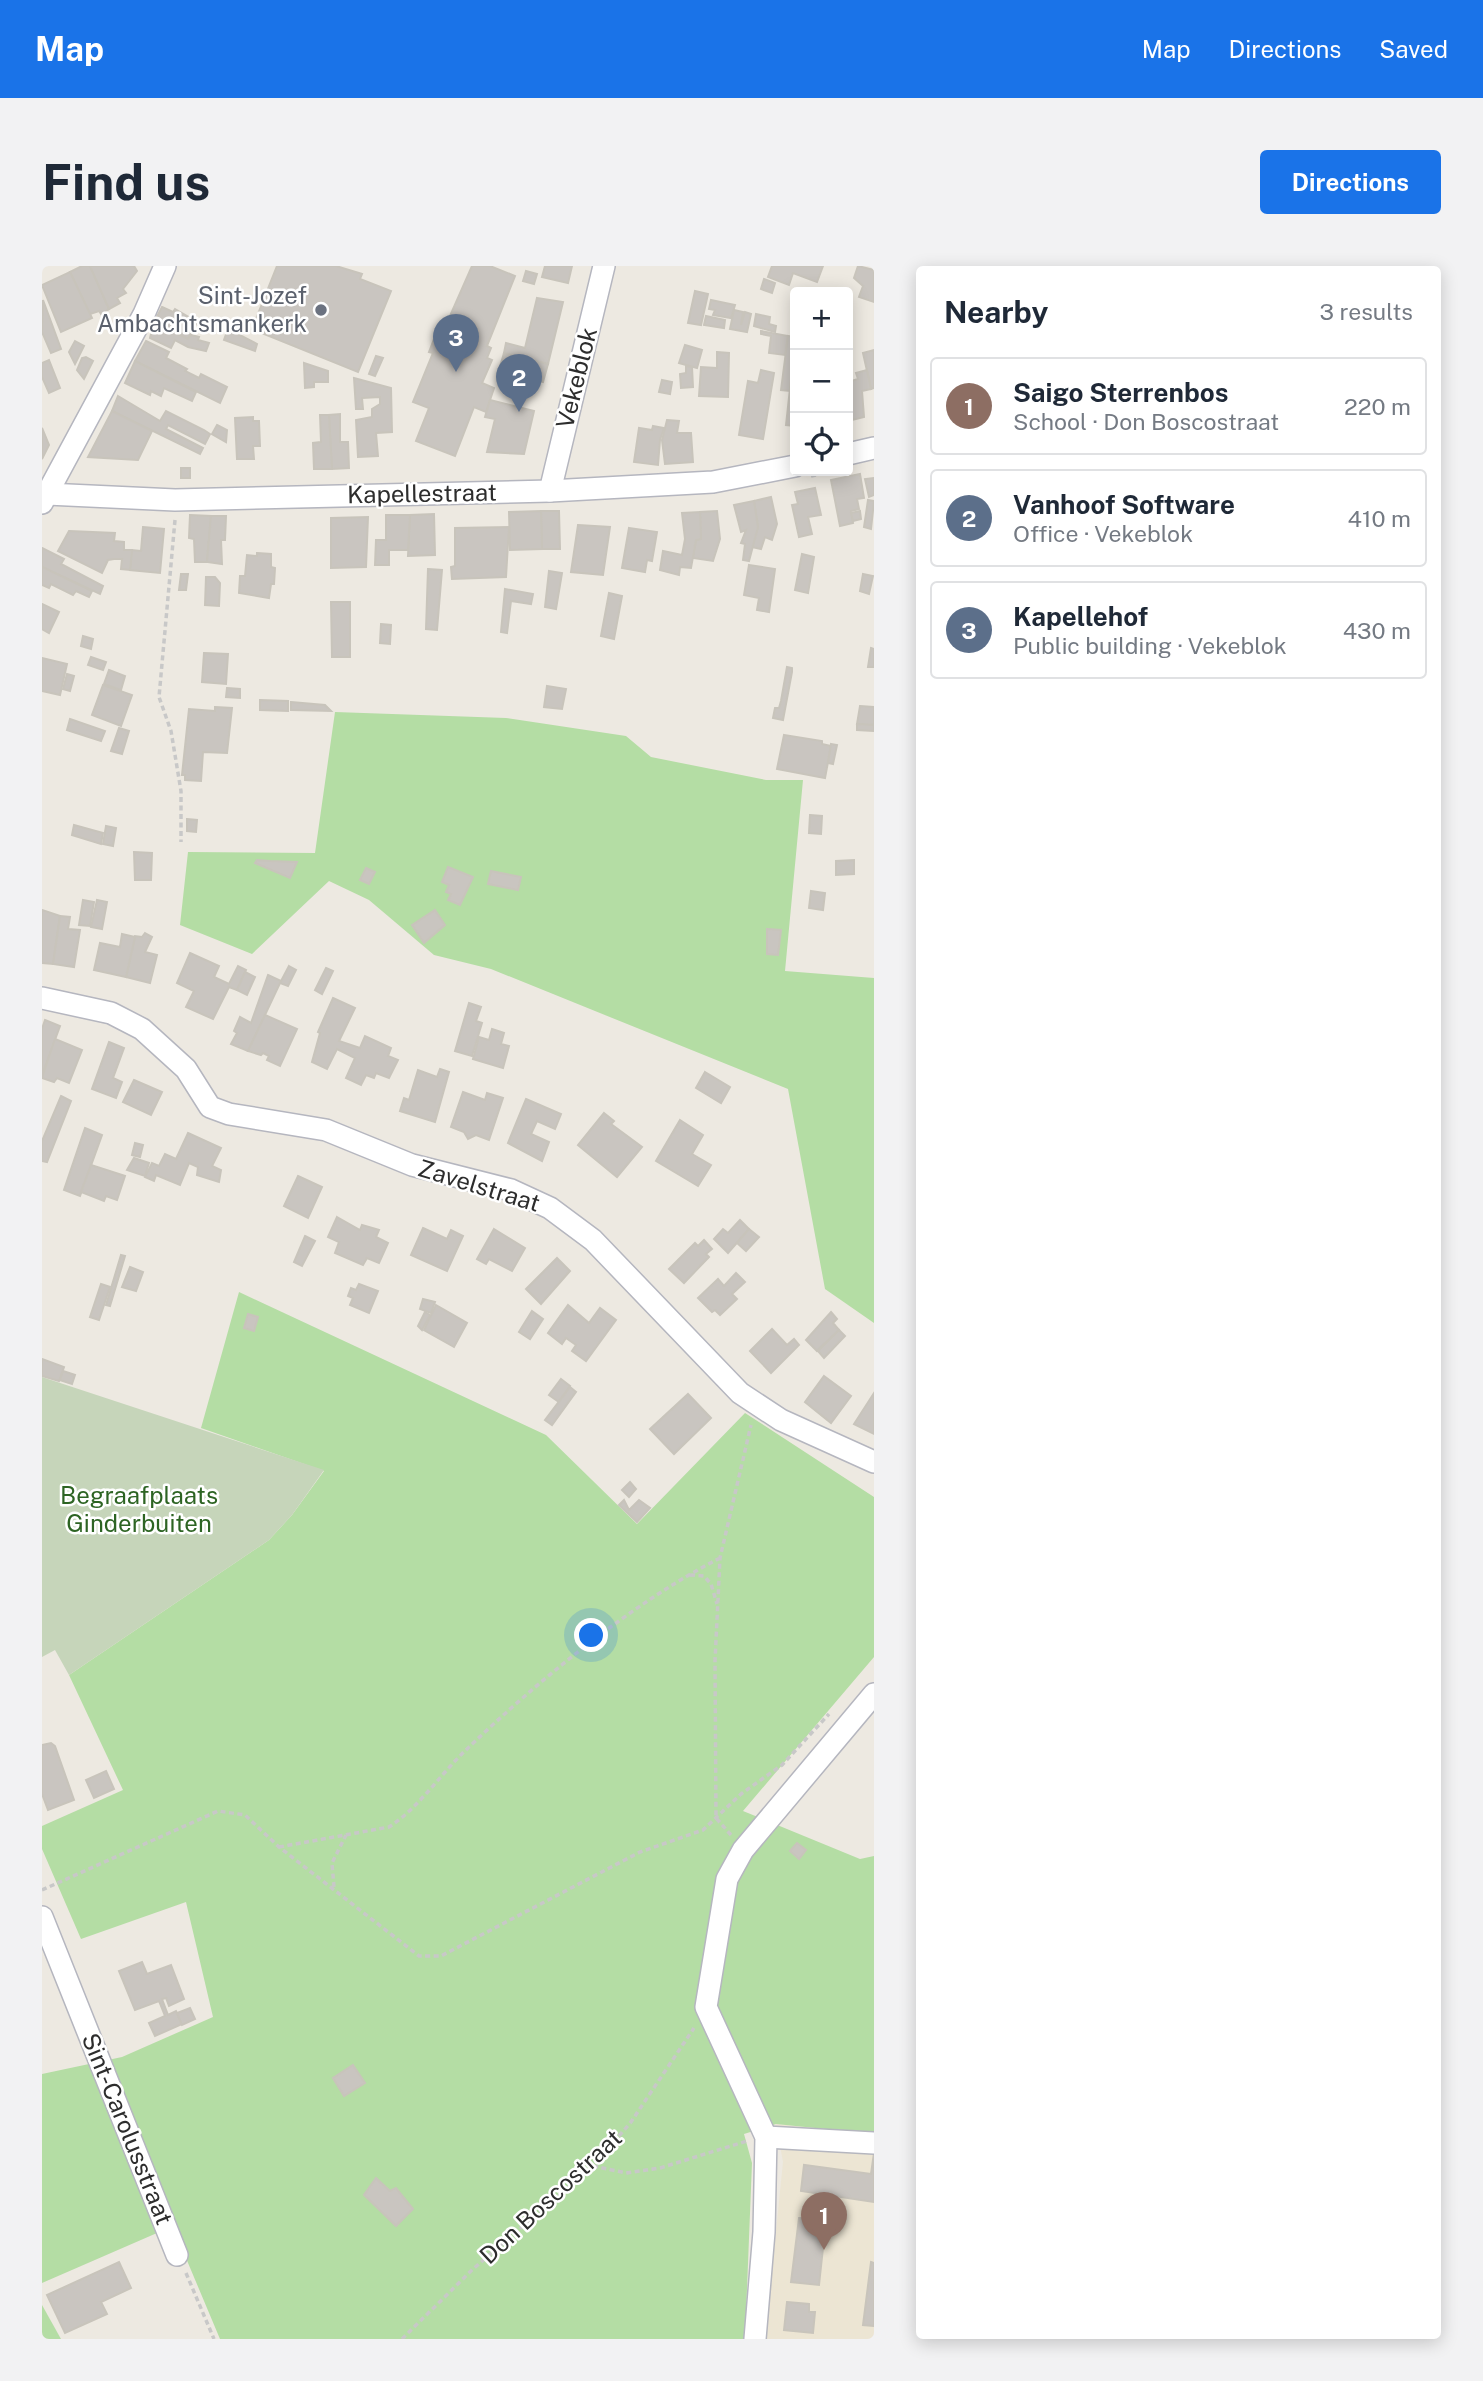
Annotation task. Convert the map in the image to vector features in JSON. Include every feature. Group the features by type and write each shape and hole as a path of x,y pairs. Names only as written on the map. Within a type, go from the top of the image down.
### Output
{"street":[{"path":"45,499 138,325 165,266"},
{"name":"Vekeblok","path":"550,491 604,266"},
{"path":"853,453 874,448"},
{"name":"Kapellestraat","path":"45,499 176,500 550,491 701,483 790,467"},
{"name":"Zavelstraat","path":"42,998 111,1013 142,1029 186,1069 210,1107 229,1114 326,1130 412,1165 511,1190 550,1208 593,1240 740,1394 820,1439 874,1462"},
{"path":"755,2339 764,2232 766,2137 706,2007 727,1879 743,1850 874,1694"},
{"name":"Sint-Carolusstraat","path":"42,1917 177,2255"},
{"path":"766,2137 874,2143"}],"path":[{"path":"176,500 159,697 170,731 181,791 181,842"},
{"path":"716,1818 715,1661 720,1558 756,1405"},
{"path":"279,1847 388,1827 402,1819 466,1750 545,1677 687,1575 720,1558"},
{"path":"687,1575 704,1576 711,1584 718,1606"},
{"path":"42,1890 218,1811 245,1815 279,1847 334,1887 419,1956 441,1956 640,1852 703,1830 741,1794 782,1765 825,1717 835,1710"},
{"path":"334,1887 332,1863 346,1835"},
{"name":"Don Boscostraat","path":"402,2339 473,2269 593,2166 639,2111 676,2059 706,2007"},
{"path":"593,2166 626,2173 660,2168 766,2137"},
{"name":"Sint-Carolusstraat","path":"177,2255 214,2339"}],"shaded area":[{"path":"776,2124 874,2134 874,2339 765,2339 783,2162"}],"green space":[{"path":"335,712 506,718 626,736 651,757 766,780 803,780 785,971 874,978 874,1323 825,1289 788,1089 491,969 434,955 369,900 329,881 252,954 180,925 188,852 315,853"},
{"path":"239,1292 546,1435 637,1524 745,1413 874,1497 874,1657 743,1811 860,1859 874,1856 874,2134 776,2124 744,2134 752,2163 745,2339 220,2339 175,2232 157,2233 42,2283 42,2074 122,2057 213,2017 186,1902 81,1939 42,1849 42,1826 123,1790 69,1675 269,1540 292,1515 324,1471 201,1428"},
{"name":"Begraafplaats Ginderbuiten","path":"42,1377 324,1470 292,1515 269,1540 69,1675 55,1650 42,1657"},
{"path":"42,2305 61,2339 42,2339"}],"building":[{"path":"82,266 90,266 109,309 101,314 99,311 90,314 70,272"},
{"path":"90,266 134,266 137,271 123,289 126,293 117,298 120,303 109,309"},
{"name":"Sint-Jozef Ambachtsmankerk","path":"277,266 336,266 362,274 360,279 391,291 358,372 252,329"},
{"path":"472,266 490,266 515,276 487,346 491,348 487,358 492,360 482,383 494,388 486,412 474,407 455,456 416,441 429,408 413,402 433,353 429,352 434,339 439,341"},
{"path":"545,266 572,266 568,283 542,277"},
{"path":"772,266 823,266 817,282 793,273 789,285 768,277"},
{"path":"858,266 874,270 874,302 859,297 863,286 854,278"},
{"path":"526,271 537,274 534,284 523,281"},
{"path":"70,272 92,318 61,332 42,285"},
{"path":"764,279 775,283 772,293 761,289"},
{"path":"695,291 708,294 701,325 688,323"},
{"path":"537,298 563,302 548,364 504,353 506,343 525,348"},
{"path":"43,300 61,349 51,353 42,332"},
{"path":"711,300 735,305 731,318 713,315 715,310 709,309"},
{"path":"162,307 173,312 175,309 197,322 188,339 154,322"},
{"path":"734,310 743,312 741,325 745,312 751,314 747,332 730,329"},
{"path":"756,314 770,317 769,324 776,326 775,332 754,326"},
{"path":"706,316 725,320 724,328 704,325"},
{"path":"154,322 188,339 191,335 199,337 198,340 209,343 206,351 188,347 175,340 171,348 150,338"},
{"path":"228,329 257,344 255,351 224,340"},
{"path":"761,331 788,336 785,355 769,353 771,336 761,334"},
{"path":"788,336 790,336 790,391 781,390"},
{"path":"75,341 84,346 75,364 69,352"},
{"path":"146,341 169,352 166,358 187,369 185,371 199,378 201,374 227,387 220,403 135,361"},
{"path":"685,345 702,350 697,368 679,363"},
{"path":"874,350 874,388 871,389 863,353"},
{"path":"717,352 729,353 728,397 699,396 701,367 717,368"},
{"path":"504,353 548,364 543,382 499,370"},
{"path":"376,356 383,358 375,376 369,374"},
{"path":"82,358 93,361 84,379 77,370"},
{"path":"49,360 60,388 49,393 42,377 42,363"},
{"path":"135,361 196,392 192,401 164,388 161,396 151,391 150,395 125,383"},
{"path":"304,363 328,371 328,382 314,382 314,387 305,388"},
{"path":"686,366 692,367 693,387 681,388 680,374 686,373"},
{"path":"761,370 774,373 763,439 739,435 748,381 758,383"},
{"path":"867,370 871,389 862,391 864,417 853,420 853,380 858,379 856,373"},
{"path":"354,378 391,388 392,432 376,433 378,456 358,457 356,420 372,417 372,409 380,404 380,397 362,398 363,409 356,409"},
{"path":"662,380 672,382 670,394 659,392"},
{"path":"790,388 790,425 786,425"},
{"path":"118,396 160,421 166,411 210,434 205,444 168,425 166,429 203,448 200,454 112,411"},
{"path":"490,400 534,411 524,454 487,452 495,419 485,417"},
{"path":"112,411 152,431 138,460 88,457"},
{"path":"340,414 340,442 348,442 349,468 332,469 329,415"},
{"path":"320,415 329,415 332,469 314,469 313,443 321,442"},
{"path":"253,417 253,421 259,421 260,446 253,446 254,459 237,459 235,418"},
{"path":"667,420 679,421 677,433 691,433 693,462 665,464 662,440"},
{"path":"217,425 227,430 226,442 212,434"},
{"path":"653,426 664,428 658,465 634,462 639,428 652,430"},
{"path":"42,428 49,445 42,459"},
{"path":"181,468 190,468 190,478 181,478"},
{"path":"860,474 864,498 857,499 859,509 851,511 853,523 840,526 831,480"},
{"path":"874,478 874,495 869,497 865,479"},
{"path":"815,488 821,515 808,517 812,534 799,537 792,505 798,504 795,492"},
{"path":"771,497 777,524 772,540 765,537 761,549 752,547 758,527 754,501"},
{"path":"868,500 874,501 871,529 864,527"},
{"path":"754,501 758,527 749,561 743,560 745,544 741,543 746,530 741,532 734,505"},
{"path":"541,511 559,511 560,549 542,549"},
{"path":"541,511 542,549 510,550 509,512"},
{"path":"717,511 720,539 713,561 693,558 696,540 701,539 700,512"},
{"path":"860,511 861,519 853,521 851,513"},
{"path":"700,512 701,539 696,540 691,568 680,567 679,575 660,570 663,551 682,555 685,539 682,513"},
{"path":"434,514 435,555 408,556 410,515"},
{"path":"190,515 211,516 207,562 195,562 194,539 189,538"},
{"path":"386,515 410,515 408,550 389,550 389,565 375,565 376,540 386,540"},
{"path":"211,516 226,516 225,540 221,540 222,564 207,562"},
{"path":"368,517 366,567 331,568 331,518"},
{"path":"578,525 610,527 603,575 571,572"},
{"path":"143,527 164,529 160,573 130,570 132,550 141,551"},
{"path":"509,527 506,577 452,579 451,567 455,566 455,528"},
{"path":"629,528 657,532 652,561 647,560 645,572 622,568"},
{"path":"69,531 115,533 114,541 124,542 124,550 132,550 130,570 121,569 122,559 114,559 108,560 102,573 58,551"},
{"path":"42,548 64,559 61,564 103,586 100,594 42,567"},
{"path":"257,553 271,554 271,567 275,568 274,584 271,584 269,598 239,593 240,576 245,576 247,555 257,556"},
{"path":"802,554 814,557 808,593 795,590"},
{"path":"749,565 775,569 769,612 757,610 759,598 744,595"},
{"path":"42,567 92,591 89,597 76,591 73,595 51,584 49,588 42,585"},
{"path":"428,569 442,570 437,630 426,629"},
{"path":"549,571 562,573 556,609 545,607"},
{"path":"181,574 188,574 186,590 179,590"},
{"path":"863,574 873,576 869,594 860,591"},
{"path":"206,577 215,577 220,583 219,606 205,605"},
{"path":"505,589 533,594 531,604 511,601 507,633 501,632"},
{"path":"609,593 622,596 614,639 601,636"},
{"path":"331,602 350,602 350,657 332,657"},
{"path":"42,604 59,612 49,633 42,629"},
{"path":"381,624 391,625 390,644 380,643"},
{"path":"83,636 93,639 91,649 81,646"},
{"path":"871,648 874,649 874,667 868,667"},
{"path":"204,653 228,654 226,684 202,682"},
{"path":"91,657 106,662 103,670 88,665"},
{"path":"42,658 67,664 60,695 42,691"},
{"path":"787,667 792,668 792,672 783,720 773,718 775,708 779,708 781,701"},
{"path":"109,670 125,676 121,690 104,684"},
{"path":"67,674 74,676 70,691 63,689"},
{"path":"103,685 132,695 121,726 92,715"},
{"path":"547,686 566,689 562,709 544,707"},
{"path":"227,688 240,689 240,698 226,697"},
{"path":"260,700 288,701 288,711 260,710"},
{"path":"291,702 325,705 331,711 291,710"},
{"path":"860,706 874,707 874,725 857,724"},
{"path":"215,707 232,708 227,753 203,752 201,781 185,780 185,775 182,775 189,709 215,711"},
{"path":"70,719 105,731 101,741 67,730"},
{"path":"857,724 874,725 874,731 857,730"},
{"path":"119,728 129,731 122,754 111,751"},
{"path":"784,735 822,741 822,744 831,746 825,778 777,769"},
{"path":"831,744 837,745 833,764 828,763"},
{"path":"810,815 822,816 821,834 809,833"},
{"path":"187,819 197,820 196,832 187,831"},
{"path":"74,825 103,833 101,844 72,835"},
{"path":"106,826 116,828 113,846 103,844"},
{"path":"134,852 152,853 151,880 135,880"},
{"path":"257,860 297,862 290,878 255,863"},
{"path":"854,860 854,874 836,875 836,861"},
{"path":"448,867 473,877 460,905 448,900 451,894 446,892 449,885 442,882"},
{"path":"366,868 375,872 369,884 360,880"},
{"path":"491,871 521,877 518,890 488,884"},
{"path":"811,891 825,893 823,910 809,908"},
{"path":"83,900 94,902 90,926 79,925"},
{"path":"97,900 107,902 102,929 91,927"},
{"path":"42,910 60,916 53,964 42,963"},
{"path":"435,910 445,925 424,943 412,925"},
{"path":"60,916 70,917 68,929 80,930 74,967 53,964"},
{"path":"767,929 781,930 778,955 767,954"},
{"path":"145,933 152,937 145,952 157,955 150,983 126,977 135,936 142,937"},
{"path":"122,934 135,937 126,977 94,970 100,943 120,947"},
{"path":"190,953 219,966 214,977 229,984 238,966 246,970 237,990 229,987 213,1019 186,1007 194,991 177,983"},
{"path":"289,966 296,970 288,986 280,983"},
{"path":"326,968 333,971 322,994 315,990"},
{"path":"245,972 255,977 247,995 237,990"},
{"path":"268,975 281,981 248,1051 231,1044 237,1033 234,1031 240,1017 251,1023"},
{"path":"333,998 355,1008 339,1041 360,1048 365,1036 391,1048 388,1056 398,1060 389,1078 376,1073 374,1078 366,1075 361,1085 346,1078 355,1058 337,1049 327,1069 312,1062 320,1033 318,1032"},
{"path":"469,1003 481,1007 476,1021 482,1023 472,1056 455,1051"},
{"path":"265,1015 297,1029 280,1066 267,1060 269,1056 263,1053 261,1055 248,1051"},
{"path":"45,1020 60,1026 42,1075 42,1029"},
{"path":"492,1029 504,1033 501,1044 509,1046 503,1068 473,1059 479,1037 489,1040"},
{"path":"55,1039 82,1050 69,1083 57,1078 54,1082 42,1078"},
{"path":"109,1042 124,1048 113,1078 122,1082 116,1098 92,1089"},
{"path":"440,1069 449,1072 435,1122 400,1111 404,1098 409,1100 418,1070 437,1077"},
{"path":"705,1072 730,1087 721,1103 696,1088"},
{"path":"134,1080 162,1092 151,1115 123,1102"},
{"path":"463,1092 485,1100 487,1093 503,1098 489,1140 476,1135 468,1139 464,1132 451,1127"},
{"path":"61,1096 71,1101 47,1162 42,1161 42,1141"},
{"path":"526,1099 561,1114 555,1129 537,1121 531,1134 549,1142 542,1161 508,1143"},
{"path":"604,1113 614,1121 611,1124 642,1147 617,1177 578,1145"},
{"path":"680,1120 703,1135 692,1154 711,1165 698,1186 656,1161"},
{"path":"85,1128 102,1135 80,1196 64,1190"},
{"path":"188,1133 221,1148 212,1166 221,1170 219,1182 197,1175 198,1167 189,1163 180,1185 156,1175 154,1181 145,1177 152,1163 159,1166 165,1154 176,1159"},
{"path":"135,1143 143,1145 140,1157 132,1155"},
{"path":"134,1158 149,1163 145,1176 127,1170"},
{"path":"91,1165 125,1176 117,1200 106,1196 104,1201 81,1192"},
{"path":"298,1176 322,1187 308,1218 284,1206"},
{"path":"337,1217 360,1230 362,1225 379,1230 376,1237 388,1243 379,1263 367,1258 363,1265 335,1253 339,1242 328,1237"},
{"path":"740,1220 749,1229 728,1253 714,1239 723,1229 728,1233"},
{"path":"423,1228 447,1239 451,1230 463,1236 447,1271 411,1255"},
{"path":"494,1229 525,1248 512,1271 489,1259 486,1264 477,1259"},
{"path":"749,1229 759,1237 746,1251 737,1243"},
{"path":"305,1236 315,1241 302,1266 294,1262"},
{"path":"704,1240 712,1249 706,1254 709,1257 684,1283 669,1269 695,1243 698,1246"},
{"path":"121,1255 125,1256 110,1306 106,1305"},
{"path":"557,1258 570,1271 541,1304 526,1289"},
{"path":"130,1267 143,1272 136,1291 122,1287"},
{"path":"736,1273 745,1282 732,1294 737,1299 720,1315 715,1310 712,1312 698,1298 718,1279 724,1286"},
{"path":"101,1284 110,1287 99,1320 90,1317"},
{"path":"359,1284 378,1291 369,1313 350,1305 353,1298 348,1296 351,1288 356,1290"},
{"path":"423,1299 435,1302 431,1313 420,1309"},
{"path":"436,1305 467,1323 454,1347 424,1330"},
{"path":"568,1305 589,1323 600,1308 616,1320 586,1361 572,1351 576,1345 566,1338 562,1344 548,1333"},
{"path":"532,1311 543,1319 530,1339 519,1332"},
{"path":"425,1312 430,1315 422,1330 418,1326"},
{"path":"831,1312 837,1319 833,1323 839,1330 817,1351 806,1340"},
{"path":"248,1314 258,1317 254,1331 244,1328"},
{"path":"772,1329 787,1345 794,1339 799,1345 771,1373 750,1351"},
{"path":"839,1330 845,1336 824,1358 818,1351"},
{"path":"42,1359 64,1367 59,1381 42,1376"},
{"path":"63,1371 75,1375 72,1384 60,1380"},
{"path":"824,1376 851,1396 831,1423 805,1402"},
{"path":"561,1379 570,1386 559,1402 549,1395"},
{"path":"570,1387 576,1392 552,1425 545,1420"},
{"path":"874,1393 874,1434 854,1424"},
{"path":"688,1394 711,1418 674,1454 650,1429"},
{"path":"630,1482 636,1489 629,1497 622,1490"},
{"path":"624,1500 629,1510 639,1500 650,1508 637,1522 619,1505"},
{"path":"51,1743 55,1746 74,1800 48,1810 42,1794 42,1745"},
{"path":"106,1771 114,1789 94,1798 86,1780"},
{"path":"797,1843 806,1850 799,1859 790,1851"},
{"path":"142,1962 147,1974 171,1965 184,1999 169,2006 166,1998 162,1999 168,2015 176,2011 182,2024 155,2036 149,2023 165,2016 159,2001 135,2010 119,1971"},
{"path":"190,2008 195,2019 182,2025 177,2013"},
{"path":"353,2065 365,2083 344,2096 333,2078"},
{"path":"874,2153 874,2202 801,2191 804,2165 871,2174"},
{"path":"376,2178 390,2191 396,2188 413,2209 396,2226 364,2195"},
{"path":"799,2218 826,2220 819,2285 791,2282"},
{"path":"119,2262 131,2288 101,2302 107,2314 65,2333 47,2295"},
{"path":"871,2262 874,2263 874,2326 863,2325"},
{"path":"787,2302 809,2304 809,2312 815,2312 813,2333 784,2330"}],"place":[{"name":"Sint-Jozef Ambachtsmankerk","path":"321,310"},
{"name":"Kapellehof","path":"456,372"},
{"name":"Vanhoof Software","path":"519,412"},
{"name":"Saigo Sterrenbos","path":"824,2250"}]}
